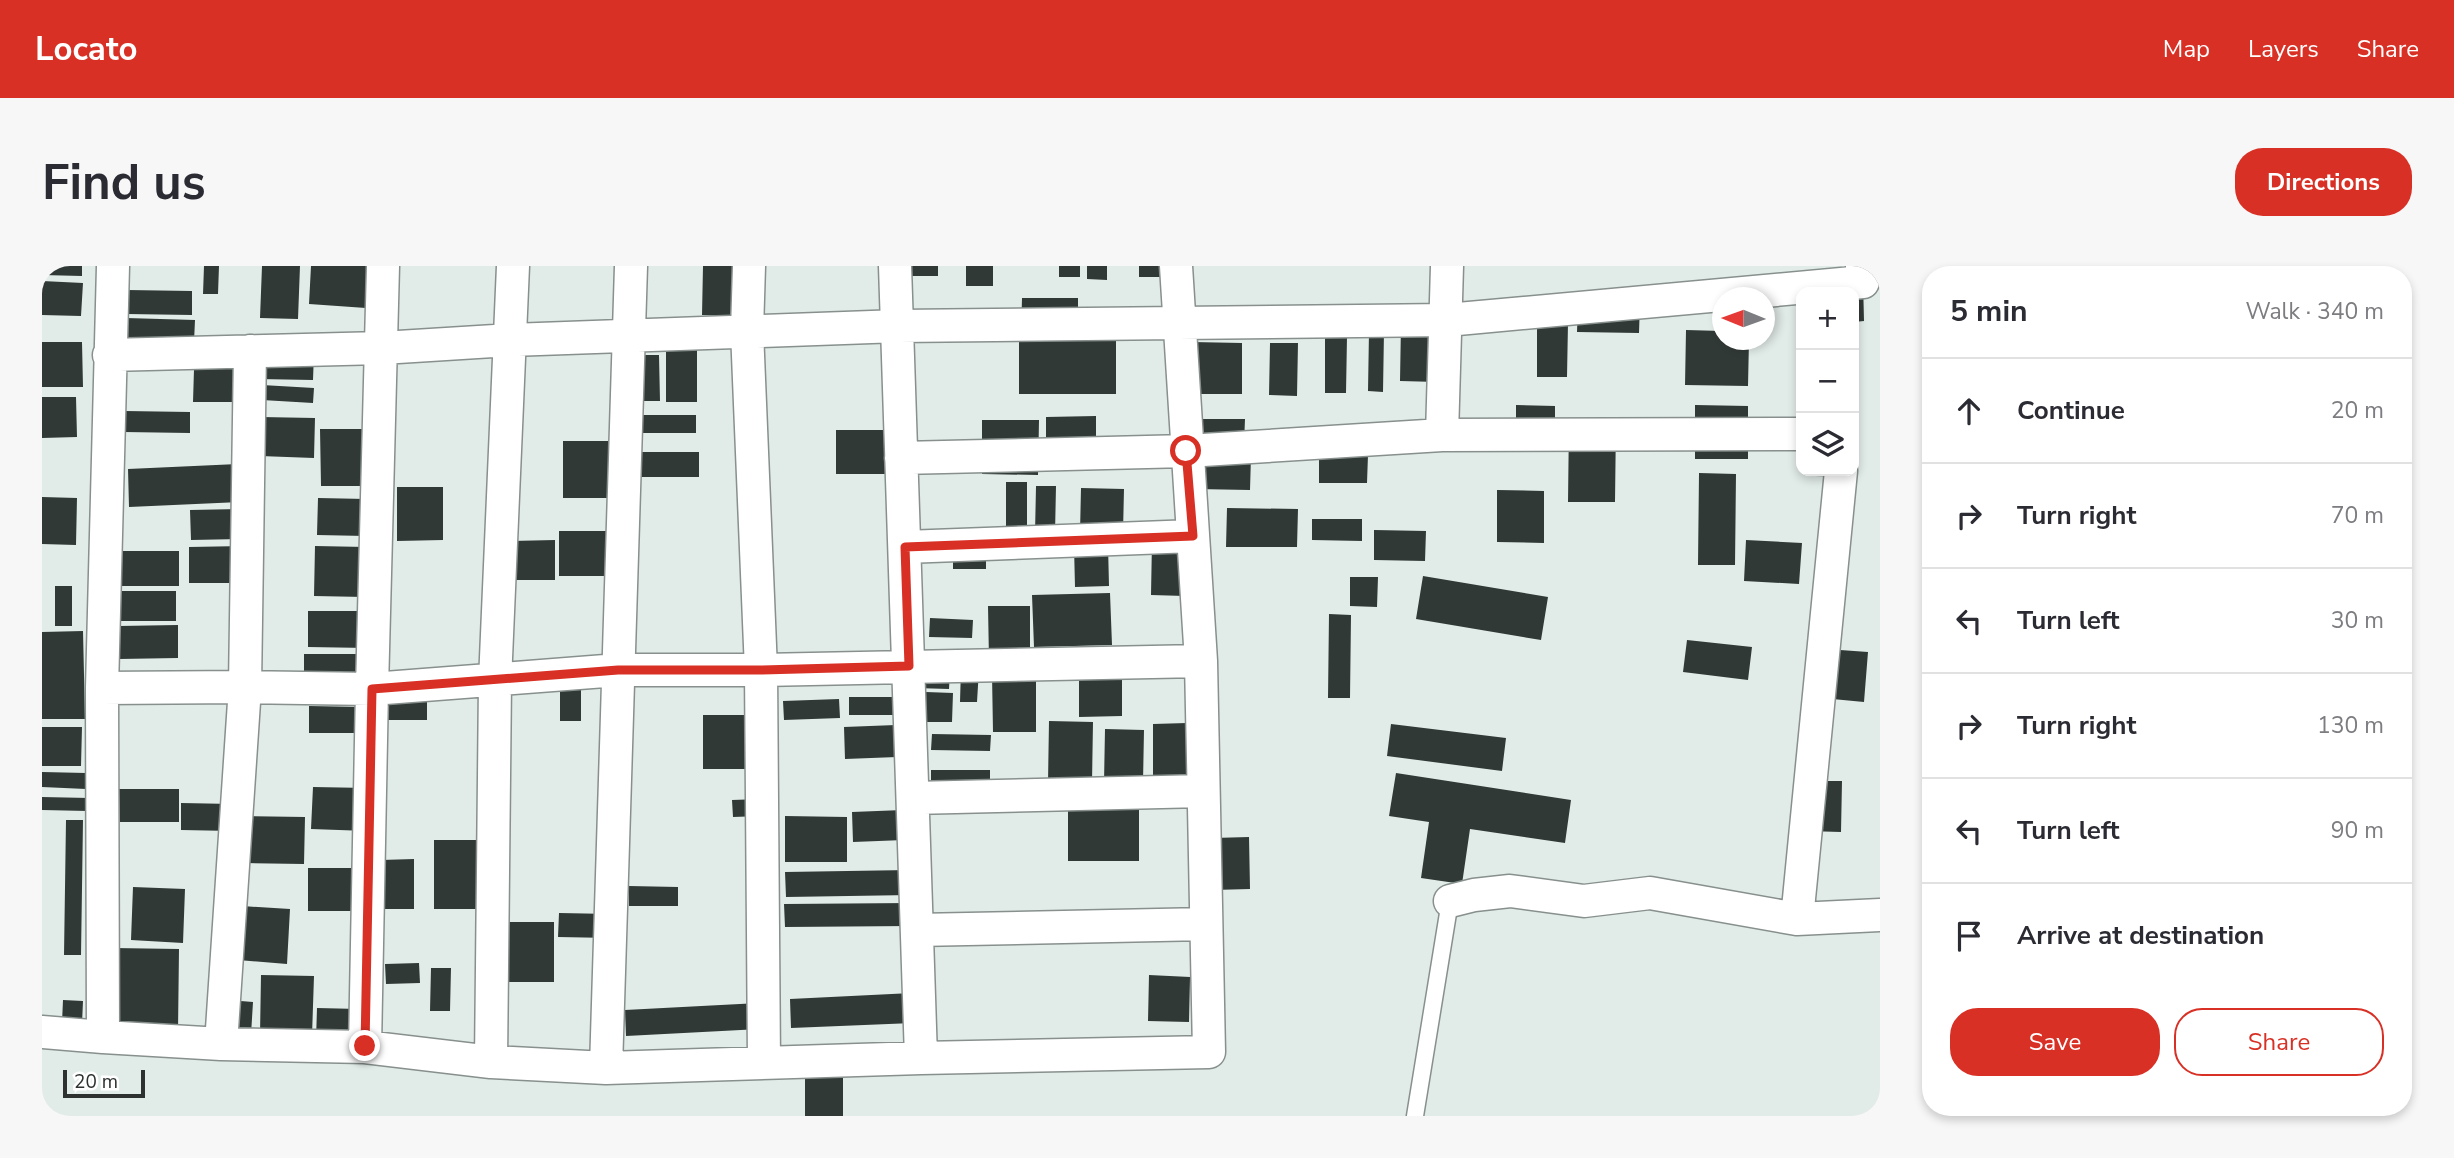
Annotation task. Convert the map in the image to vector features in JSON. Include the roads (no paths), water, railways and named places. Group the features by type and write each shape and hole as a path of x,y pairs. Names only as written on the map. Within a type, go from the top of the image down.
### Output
{"street":[{"path":"103,1037 102,688 113,266"},
{"path":"365,1046 383,266"},
{"path":"491,1062 495,681 513,266"},
{"path":"606,1068 631,266"},
{"path":"749,266 747,331 761,670 764,1063"},
{"path":"895,266 921,1058"},
{"path":"42,1032 221,1044 365,1046 491,1062 606,1068 1209,1052 1201,661 1176,266"},
{"path":"1442,435 1447,266"},
{"path":"109,355 382,348 511,340 899,326 1447,320 1863,282 1862,266"},
{"path":"221,1044 245,687 250,352"},
{"path":"901,458 1186,451 1442,435 1796,434"},
{"path":"1797,919 1841,476"},
{"path":"905,547 1193,536"},
{"path":"102,688 372,689 618,670 761,670 1201,661"},
{"path":"913,798 1203,791"},
{"path":"1450,901 1510,891 1584,901 1650,893 1797,919 1880,915"},
{"path":"917,930 1206,924"}],"lane":[{"path":"1415,1116 1450,901"}]}
